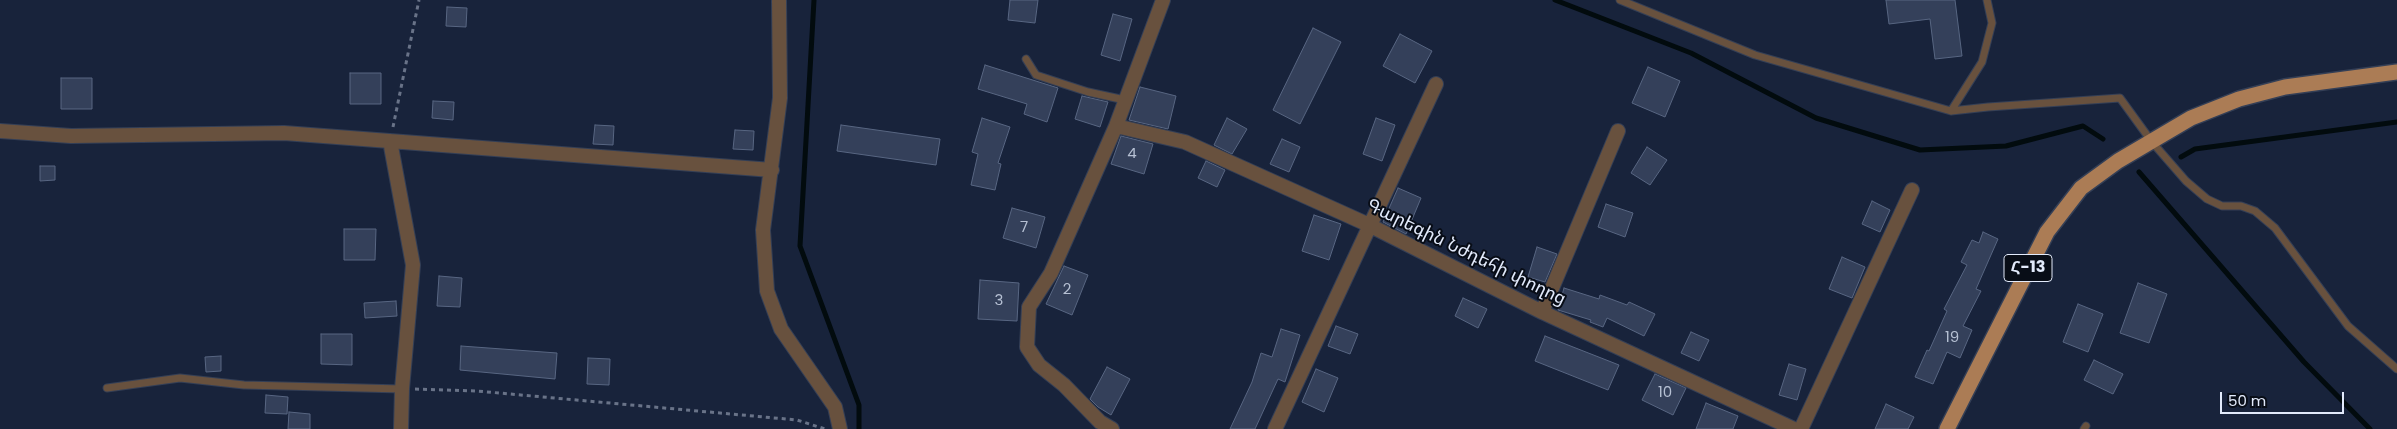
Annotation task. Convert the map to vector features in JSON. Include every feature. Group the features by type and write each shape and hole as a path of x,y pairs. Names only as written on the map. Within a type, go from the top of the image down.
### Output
{"main road":[{"name":"Հ-13","path":"1947,429 2047,232 2081,188 2118,161 2191,118 2239,99 2285,87 2397,72"}],"street":[{"path":"778,0 780,98 763,230 767,291 781,329 835,407 840,429"},
{"path":"1112,429 1100,422 1064,385 1039,366 1027,347 1029,307 1051,273 1116,126 1163,0"},
{"path":"1275,429 1436,84"},
{"name":"Գարեգին Նժդեհի փողոց","path":"1116,126 1185,142 1369,225 1542,312 1794,429"},
{"path":"0,132 71,136 284,133 772,170"},
{"path":"1542,312 1618,132"},
{"path":"390,141 413,265 402,388 401,429"},
{"path":"1801,429 1912,190"}],"lane":[{"path":"1620,0 1756,55 1951,111 2120,98 2152,142 2186,181 2207,199 2222,206 2241,206 2255,211 2275,228 2348,326 2397,369"},
{"path":"1951,111 1982,62 1992,23 1987,0"},
{"path":"1026,59 1036,75 1088,92 1126,100"},
{"path":"106,388 180,378 244,385 402,388"}],"path":[{"path":"390,141 419,0"},
{"path":"402,388 477,391 797,420 825,429"}],"building":[{"path":"1010,0 1038,0 1035,23 1008,20"},
{"path":"1886,0 1955,0 1962,56 1935,59 1930,19 1889,24"},
{"path":"447,7 467,8 466,27 446,26"},
{"path":"1113,14 1132,19 1120,61 1101,55"},
{"path":"1313,28 1341,42 1300,124 1273,110"},
{"path":"1400,34 1432,51 1415,83 1383,66"},
{"path":"985,65 1058,88 1047,122 1024,114 1027,104 978,89"},
{"path":"1648,67 1680,81 1665,117 1632,103"},
{"path":"350,73 381,73 381,104 350,104"},
{"path":"61,78 92,78 92,109 61,109"},
{"path":"1140,87 1176,96 1168,129 1129,120"},
{"path":"1082,96 1108,102 1100,127 1075,119"},
{"path":"433,101 454,102 453,120 432,118"},
{"path":"982,118 1010,127 998,163 1001,164 995,190 971,185 978,154 972,152"},
{"path":"1227,118 1247,129 1232,154 1214,145"},
{"path":"1376,118 1395,125 1382,161 1363,154"},
{"path":"595,125 614,126 613,145 593,144"},
{"path":"841,125 940,139 936,165 837,151"},
{"path":"735,130 754,131 753,150 733,149"},
{"path":"1121,136 1153,144 1144,174 1111,164"},
{"path":"1282,139 1300,147 1289,172 1270,164"},
{"path":"1647,147 1667,160 1650,185 1631,173"},
{"path":"1206,161 1225,170 1217,187 1198,178"},
{"path":"40,166 55,166 55,180 40,181"},
{"path":"1398,188 1421,198 1406,234 1383,222"},
{"path":"1872,201 1890,210 1880,232 1862,224"},
{"path":"1606,204 1633,213 1625,237 1598,227"},
{"path":"1012,208 1045,217 1036,248 1003,238"},
{"path":"1314,215 1341,224 1329,260 1302,251"},
{"path":"344,229 376,229 375,260 344,260"},
{"path":"1983,232 1998,239 1976,289 1981,291 1963,326 1972,330 1960,358 1947,352 1933,384 1915,377 1947,311 1944,309 1967,265 1961,262 1972,240 1979,243"},
{"path":"1537,247 1557,254 1545,282 1528,277"},
{"path":"1842,257 1865,267 1852,298 1829,289"},
{"path":"1064,266 1088,275 1072,315 1046,304"},
{"path":"439,276 462,278 460,307 437,306"},
{"path":"980,280 1019,283 1017,321 978,319"},
{"path":"2138,283 2167,294 2149,343 2120,333"},
{"path":"1564,288 1599,299 1600,295 1627,305 1629,302 1655,314 1644,336 1607,318 1603,327 1590,322 1591,320 1558,310"},
{"path":"1463,298 1487,309 1478,328 1455,316"},
{"path":"396,301 397,316 365,318 364,303"},
{"path":"2078,304 2103,314 2088,352 2063,342"},
{"path":"1336,326 1358,334 1350,354 1328,346"},
{"path":"1281,329 1300,335 1285,382 1278,379 1255,429 1230,429 1252,382 1261,353 1272,357"},
{"path":"1691,332 1709,340 1699,361 1681,353"},
{"path":"321,334 352,334 352,365 321,364"},
{"path":"1545,336 1619,365 1608,390 1535,361"},
{"path":"461,346 557,353 555,379 460,370"},
{"path":"221,356 221,371 206,372 205,357"},
{"path":"588,358 610,359 609,385 587,384"},
{"path":"2094,360 2123,374 2113,394 2084,380"},
{"path":"1789,364 1806,369 1797,400 1779,395"},
{"path":"1107,367 1130,379 1111,415 1098,407 1090,399"},
{"path":"1316,369 1338,378 1324,412 1302,402"},
{"path":"1655,374 1686,388 1673,415 1642,400"},
{"path":"266,395 288,397 287,414 265,413"},
{"path":"1706,403 1738,416 1733,429 1696,429"},
{"path":"1886,404 1914,417 1908,429 1875,429"},
{"path":"289,412 310,414 310,429 288,429"}],"waterway":[{"path":"814,0 800,246 859,405 859,429"},
{"path":"1555,0 1691,53 1816,118 1920,150 2006,146 2083,126 2103,139"},
{"path":"2181,157 2195,149 2397,122"},
{"path":"2139,172 2304,362 2370,429"}]}
